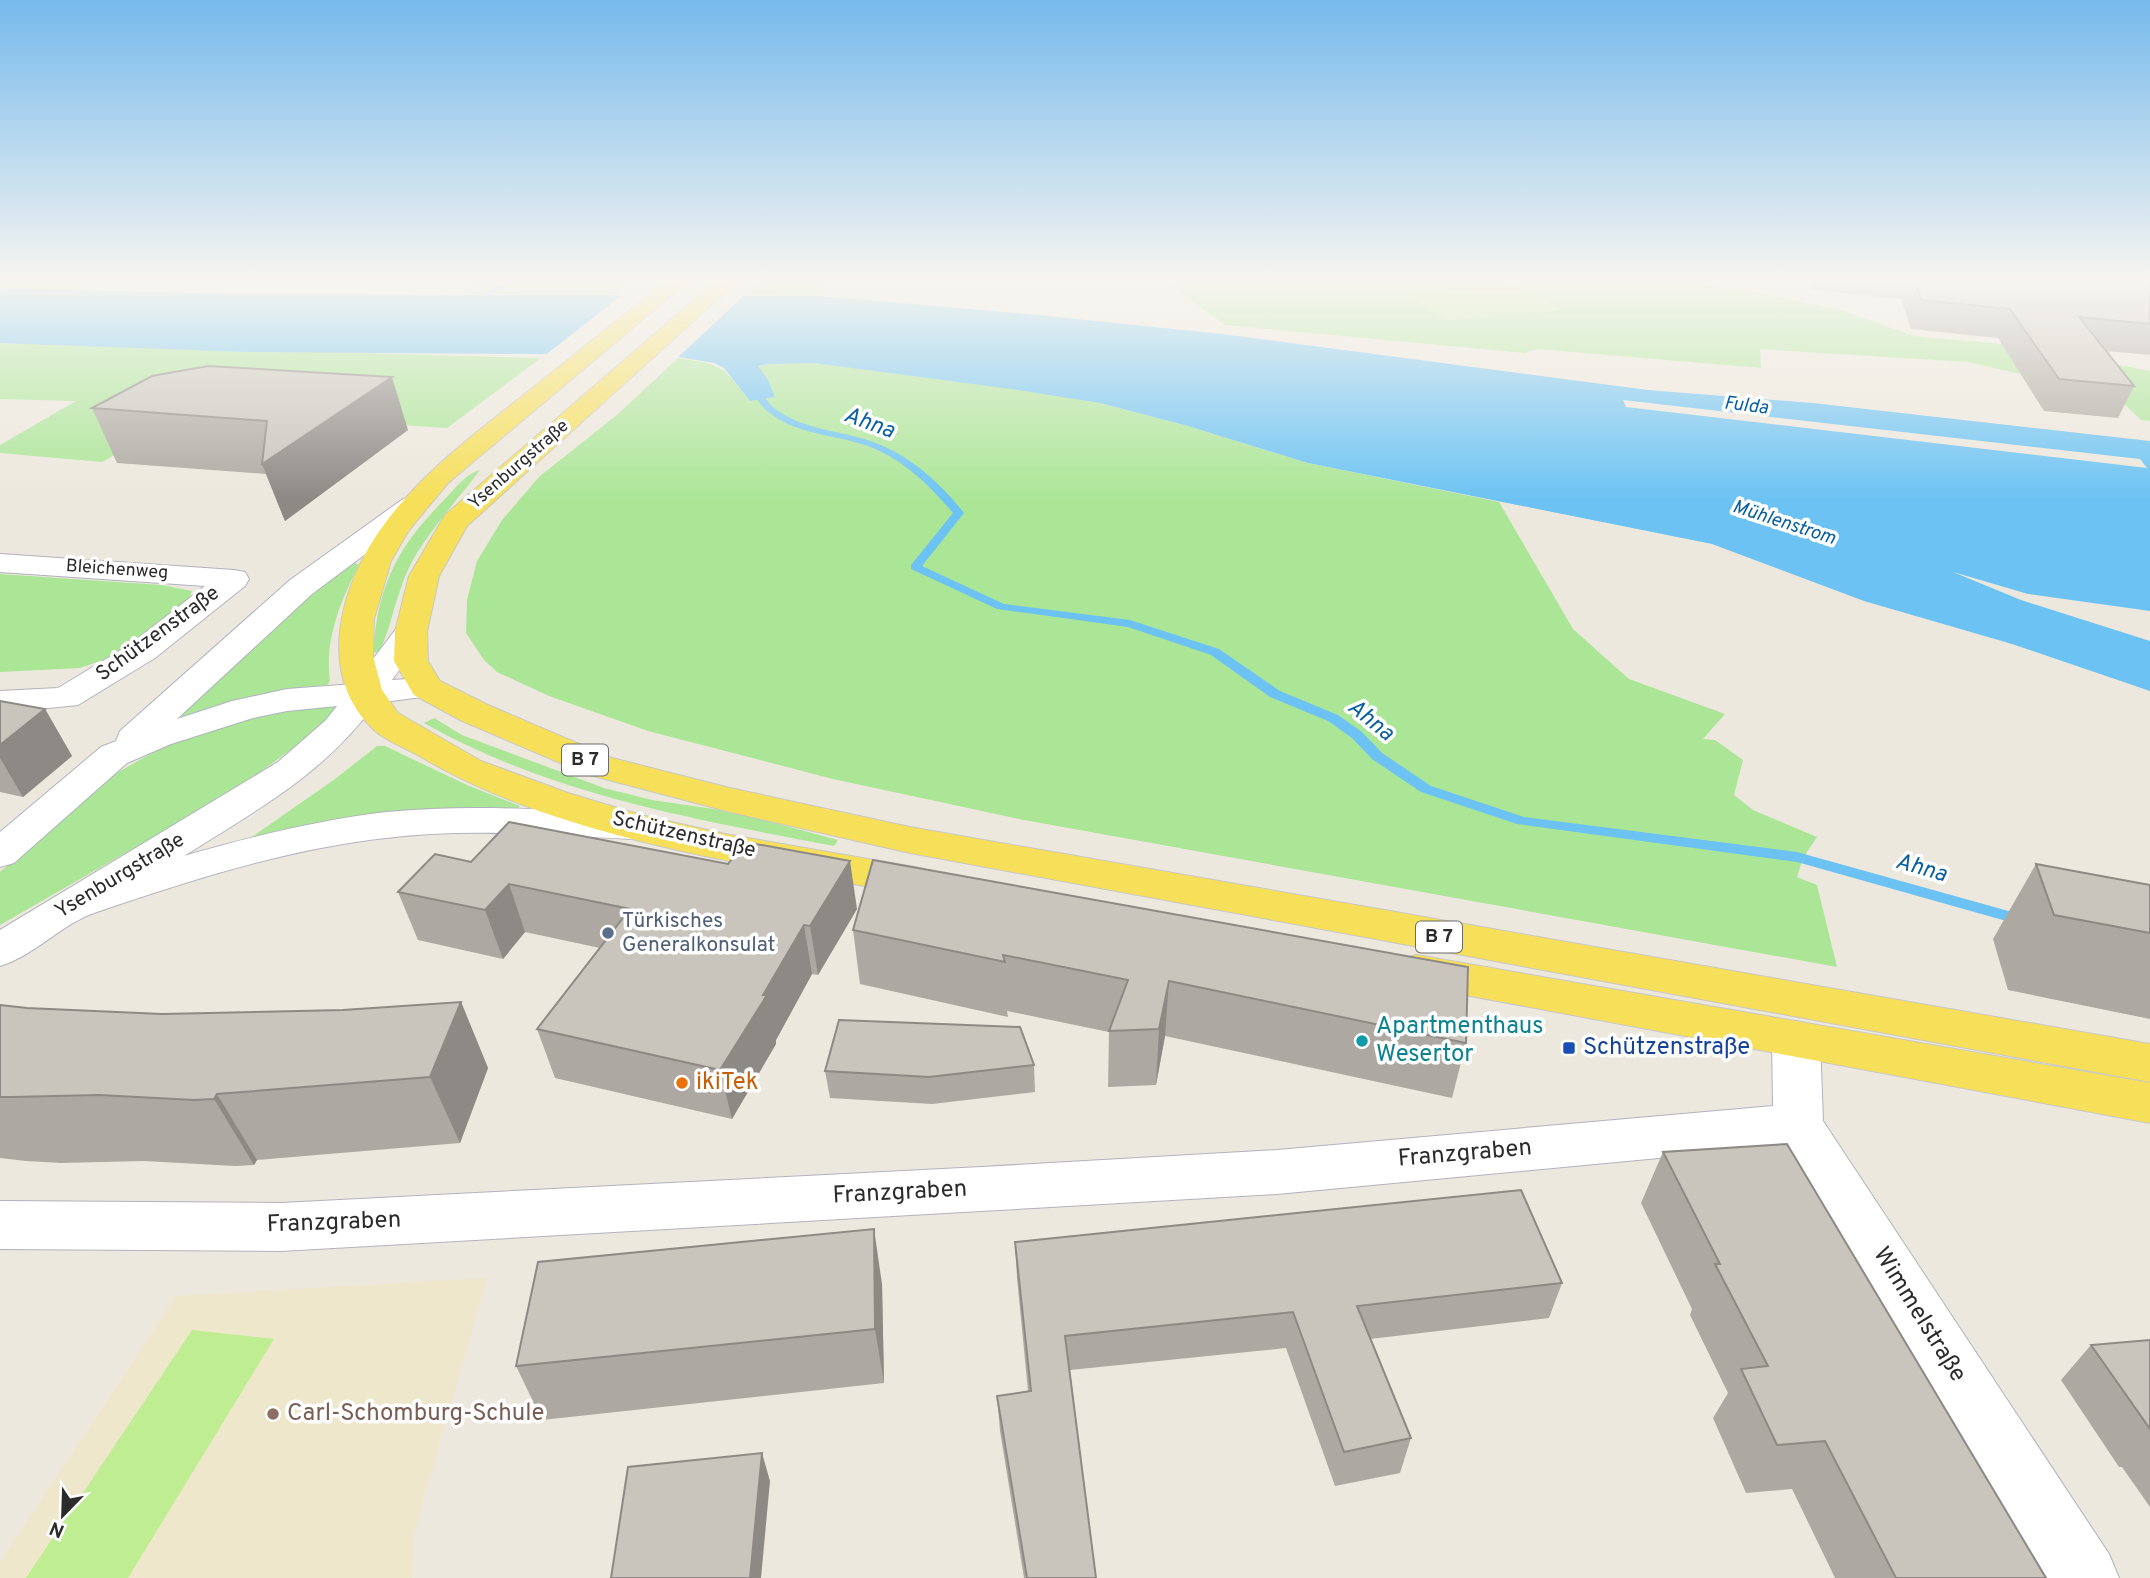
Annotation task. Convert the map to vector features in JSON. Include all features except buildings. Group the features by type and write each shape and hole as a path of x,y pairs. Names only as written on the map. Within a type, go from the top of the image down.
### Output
{"main road":[{"name":"Ysenburgstraße","path":"366,693 354,654 356,623 378,555 413,505 438,477 591,353"},
{"name":"Ysenburgstraße","path":"411,632 424,576 455,521 646,353"},
{"path":"411,632 411,660 426,688"},
{"name":"B 7","path":"426,688 474,713 599,766 743,803 924,843 1793,1020 2150,1103"},
{"name":"Schützenstraße","path":"366,693 376,711 385,720 468,769 554,802 635,827 725,847 958,889"},
{"name":"B 7","path":"1096,913 1793,1020 2150,1063"}],"street":[{"path":"0,855 301,587 413,505"},
{"name":"Bleichenweg","path":"0,563 234,579"},
{"name":"Schützenstraße","path":"0,702 66,698 143,651 234,579"},
{"name":"Ysenburgstraße","path":"0,950 273,783 332,735 411,632"},
{"path":"114,755 158,736 245,709 287,700 426,688"},
{"path":"70,905 307,838 355,829 463,822 635,827"},
{"path":"1793,1020 1798,1124"},
{"name":"Franzgraben","path":"0,1225 281,1227 1277,1172 1798,1124"},
{"name":"Wimmelstraße","path":"1798,1124 2085,1578"}],"shaded area":[{"name":"Carl-Schomburg-Schule","path":"487,1278 414,1533 412,1578 0,1578 0,1562 176,1296"}],"green space":[{"path":"0,353 348,353 541,358 447,428 231,414 156,432 102,462 0,453 0,445 76,401 0,399"},
{"path":"1580,353 1760,353 1761,368"},
{"path":"1818,353 2057,353 2150,371 2150,421 2141,420 2116,396 1968,362"},
{"path":"678,358 713,365 727,373 750,401 775,397 757,367 769,364 819,362 981,382 1100,403 1188,426 1308,463 1499,502 1573,629 1629,679 1725,714 1703,739 1715,740 1743,760 1734,795 1753,810 1817,837 1803,858 1797,877 1817,885 1837,967 1024,820 833,779 648,731 549,696 497,672 484,660 466,633 467,600 477,561 502,520 540,476 618,414"},
{"path":"480,470 417,553 405,576 380,651 373,653 380,606 393,567 403,549 458,485 470,474"},
{"path":"352,561 359,565 346,592 332,636 329,650 330,681 327,685 251,697 178,718 256,643"},
{"path":"0,574 162,585 192,591 186,607 112,657 80,668 0,672"},
{"path":"337,704 342,707 300,743 237,789 0,925 0,872 104,780 170,743 272,711"},
{"path":"434,718 462,735 604,788 652,800 734,812 838,840 834,846 728,826 572,786 472,748 424,723"},
{"path":"377,746 385,746 467,785 520,806 516,811 249,839 335,779"},
{"path":"192,1330 274,1339 128,1578 26,1578"}],"water":[{"path":"337,353 1364,353 1648,390 1813,403 2150,441 2150,611 2028,594 1953,572 2021,600 2150,641 2150,691 2012,644 1864,601 1712,544 1308,463 1188,426 1100,403 814,363 758,366 775,397 750,401 724,368 714,363 667,355","holes":["1623,400 2140,459 2147,468 1626,407"]}],"pier":[{"path":"549,353 683,353 675,360 543,357"}],"waterway":[{"name":"Ahna","path":"751,384 767,407 782,417 807,428 863,441 900,459 931,484 959,513 915,567 1001,607 1130,624 1215,652 1275,694 1333,718 1357,735 1377,756 1426,789 1522,821 1797,857 2024,921"}],"place":[{"name":"Türkisches Generalkonsulat","path":"608,933"},
{"name":"Apartmenthaus Wesertor","path":"1362,1041"},
{"name":"Schützenstraße","path":"1569,1048"},
{"name":"ikiTek","path":"682,1083"},
{"name":"Carl-Schomburg-Schule","path":"273,1414"}],"water label":[{"name":"Fulda","path":"1746,406"},
{"name":"Mühlenstrom","path":"1784,523"}]}
